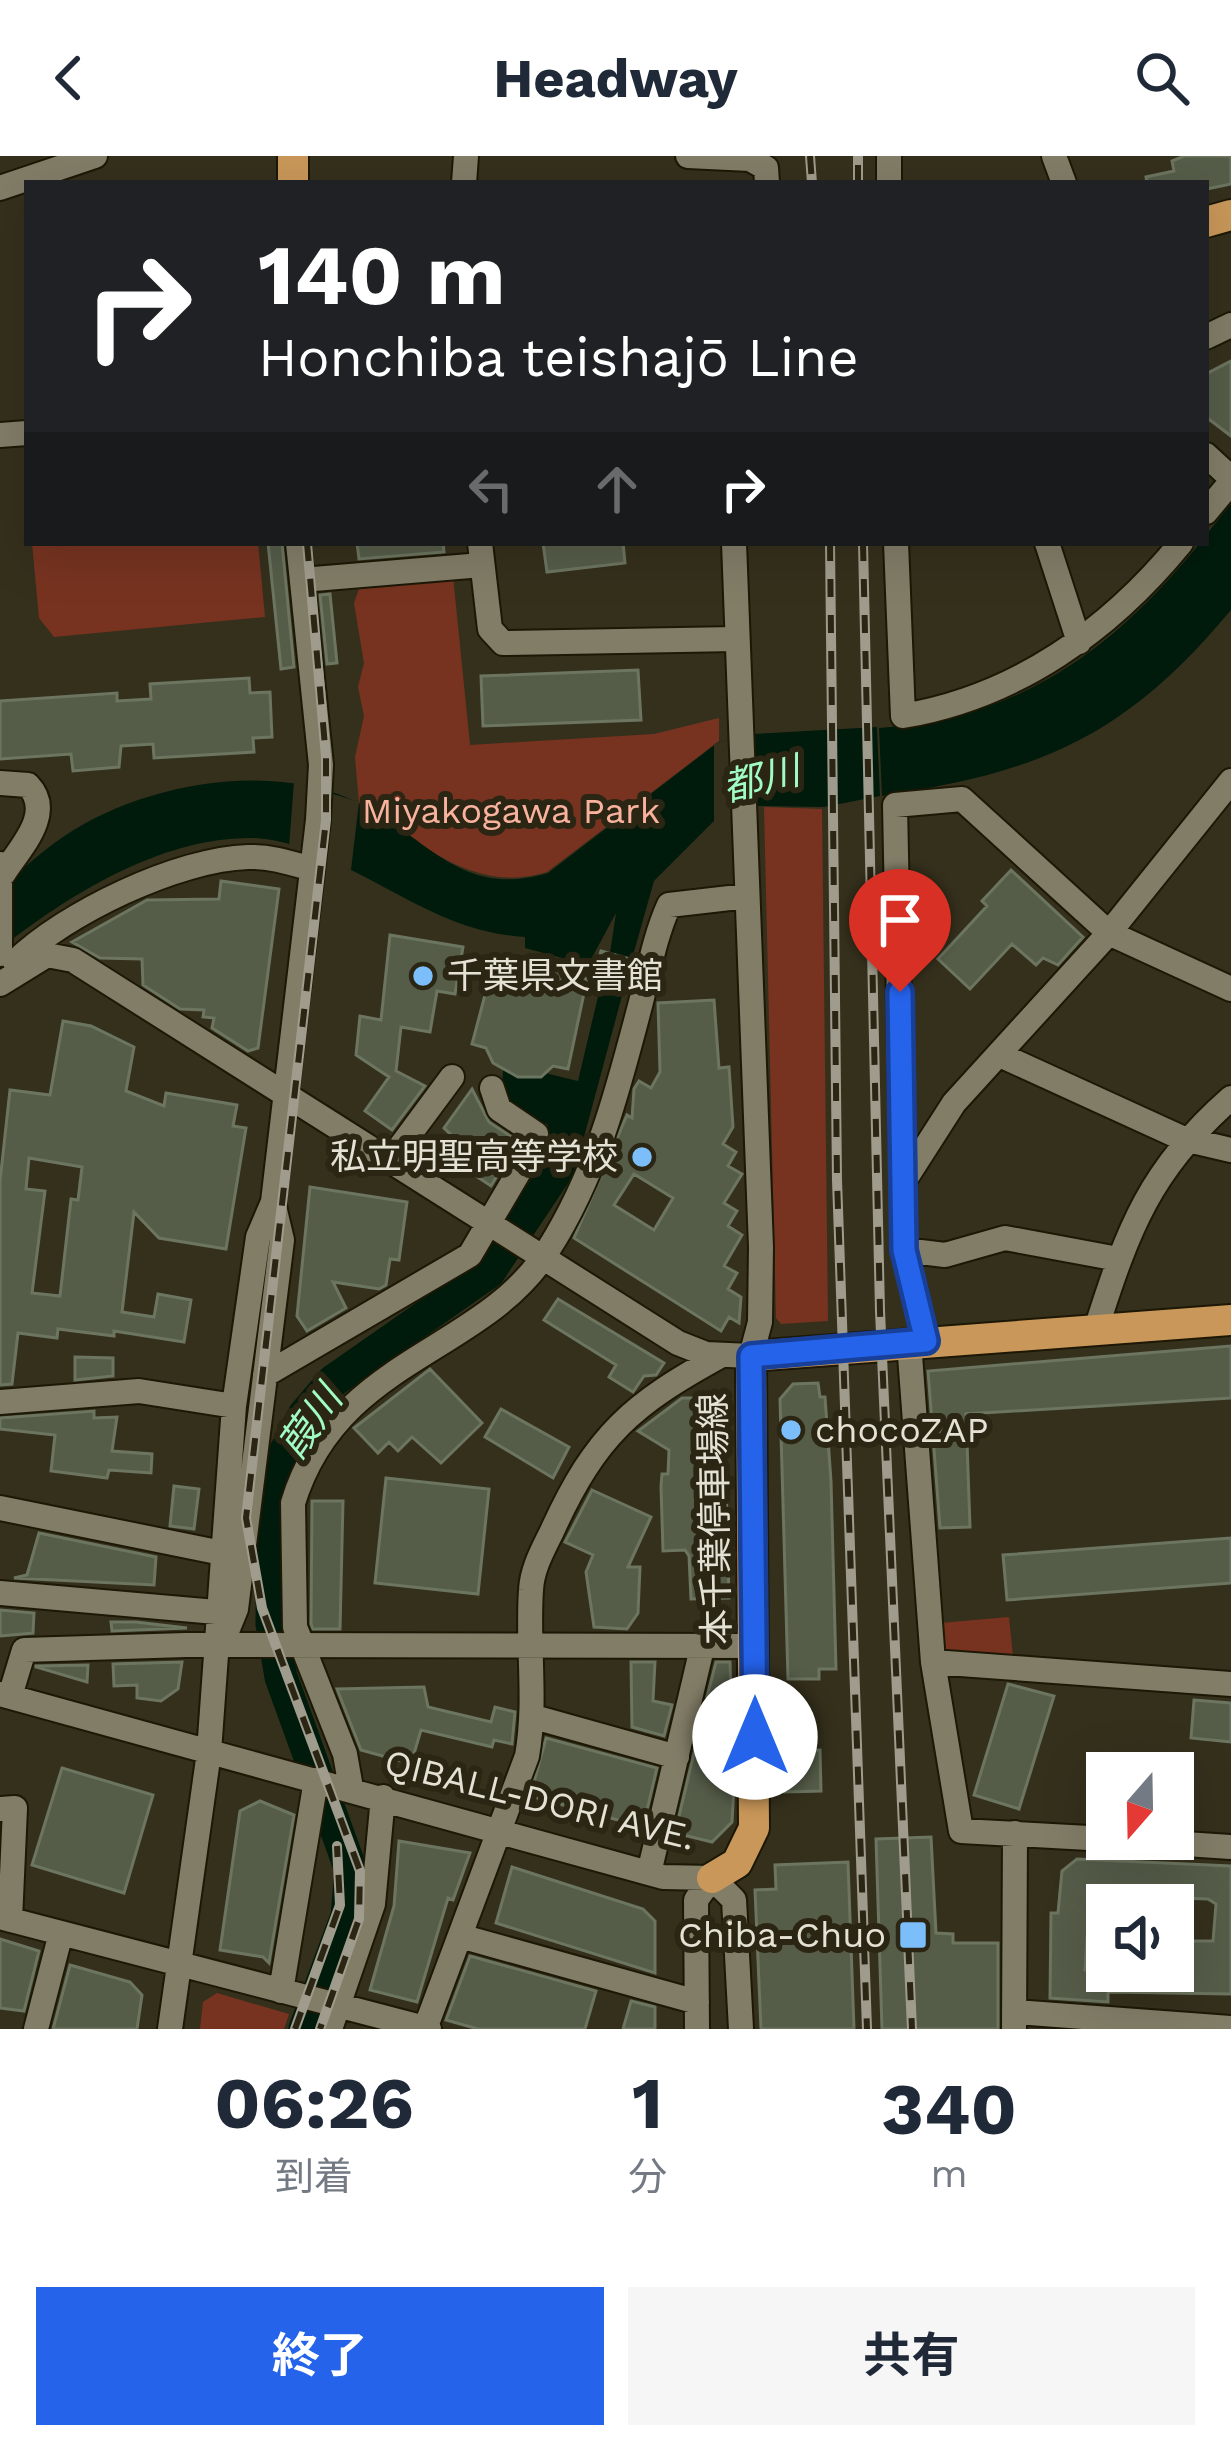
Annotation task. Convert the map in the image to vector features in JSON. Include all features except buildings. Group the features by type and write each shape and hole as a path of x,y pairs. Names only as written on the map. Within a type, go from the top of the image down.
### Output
{"main road":[{"path":"737,1356 1231,1320"},
{"name":"本千葉停車場線","path":"712,1878 737,1863 754,1828 756,1646 737,1356"}],"street":[{"path":"2,185 32,165 95,156"},
{"path":"692,156 766,168 767,180"},
{"path":"889,167 915,156"},
{"path":"1209,458 1231,480 1209,508"},
{"path":"170,2029 220,1648 216,1612 234,1406 258,1237 273,1202 321,765 298,546"},
{"path":"0,1809 15,1808 5,1919 316,2005 427,2029 526,1756 534,1717 533,1574 573,1486 600,1441 648,1399 737,1356 760,1322 734,546"},
{"path":"896,546 902,716 984,697 1079,642 1140,592 1178,546"},
{"path":"1048,546 1079,642"},
{"path":"302,580 481,554 490,629 503,643 736,639"},
{"path":"906,1179 955,1103 1109,933 1231,781"},
{"path":"0,783 28,785 38,805 37,823 2,869 0,954"},
{"path":"1086,1838 961,1831 933,1661 917,1341 904,1250 895,805 962,799 1109,933 1231,988"},
{"path":"0,984 34,943 164,875 248,856 312,869"},
{"path":"351,1789 345,1754 295,1647 293,1503 309,1466 362,1393 490,1308 592,1171 669,905 747,896"},
{"path":"0,984 34,962 58,954 286,1091 678,1342 737,1356"},
{"path":"1000,1055 1184,1139 1231,1150"},
{"path":"392,1158 452,1077"},
{"path":"265,1375 470,1255 499,1226 537,1141 536,1134 499,1109 492,1088"},
{"path":"1096,1329 1143,1201 1184,1139 1231,1098"},
{"path":"220,1648 236,1609 282,1240 273,1202"},
{"path":"904,1250 945,1255 1005,1238 1118,1259"},
{"path":"0,1402 139,1391 234,1406"},
{"path":"0,1508 223,1553"},
{"path":"0,1593 216,1612"},
{"path":"316,2005 312,1784 5,1695 24,1650 756,1646"},
{"path":"649,1873 702,1648"},
{"path":"933,1661 1231,1684"},
{"path":"534,1717 677,1757"},
{"name":"QIBALL-DORI AVE.","path":"312,1784 383,1797 678,1881 712,1878"},
{"path":"316,2005 373,1904 383,1797"},
{"path":"1015,1833 1014,2020 1231,2028"},
{"path":"1194,1845 1231,1847"},
{"path":"697,2029 696,1900 712,1878 734,1900 741,2029"},
{"path":"36,2029 61,1934"},
{"path":"460,1936 696,1995 740,1987"}],"green space":[{"path":"32,546 258,546 265,617 54,637 39,618"},
{"name":"Miyakogawa Park","path":"453,576 470,745 654,734 719,718 719,741 547,872 494,876 425,848 359,803 355,757 364,716 358,687 364,663 354,603 360,586"},
{"path":"764,807 822,809 828,1321 781,1324 776,1318"},
{"path":"1009,1617 1013,1657 949,1652 942,1646 940,1623"},
{"path":"217,1993 289,2014 284,2029 200,2029 203,2002"}],"water":[{"path":"1231,504 1231,610 1155,689 1117,718 1035,760 989,775 882,796 879,728 976,710 1059,672 1133,616 1197,546 1209,546 1209,531"},
{"name":"都川","path":"877,727 880,796 824,807 758,806 719,816 654,881 632,959 610,953 616,913 588,965 525,948 525,937 457,922 304,849 250,838 183,848 117,873 0,949 0,889 55,843 95,818 169,791 249,780 326,790 361,804 469,872 518,879 548,873 717,743 753,734"},
{"path":"604,971 627,977 580,1152 548,1208 530,1197 548,1125 507,1096 504,1063 578,1081"}],"pier":[{"path":"755,732 757,813 714,826 714,744"},
{"path":"294,782 359,802 351,870 289,847"}],"waterway":[{"name":"葭川","path":"305,2029 347,1916 351,1870 281,1677 272,1624 273,1476 304,1415 333,1381 489,1272 559,1167"}],"railway":[{"path":"810,156 812,180"},
{"path":"858,156 858,180"},
{"path":"307,546 326,757 326,820 246,1518 262,1608 360,1871 359,1919 320,2029"},
{"path":"830,546 837,1180 867,2029"},
{"path":"863,546 880,1311 912,2029"},
{"path":"295,2029 340,1905 337,1846"}],"place":[{"name":"千葉県文書館","path":"423,976"},
{"name":"私立明聖高等学校","path":"642,1157"},
{"name":"chocoZAP","path":"791,1430"},
{"name":"Chiba-Chuo","path":"913,1935"}],"route":[{"path":"755,1737 751,1356 926,1341 904,1250 900,992"}]}
